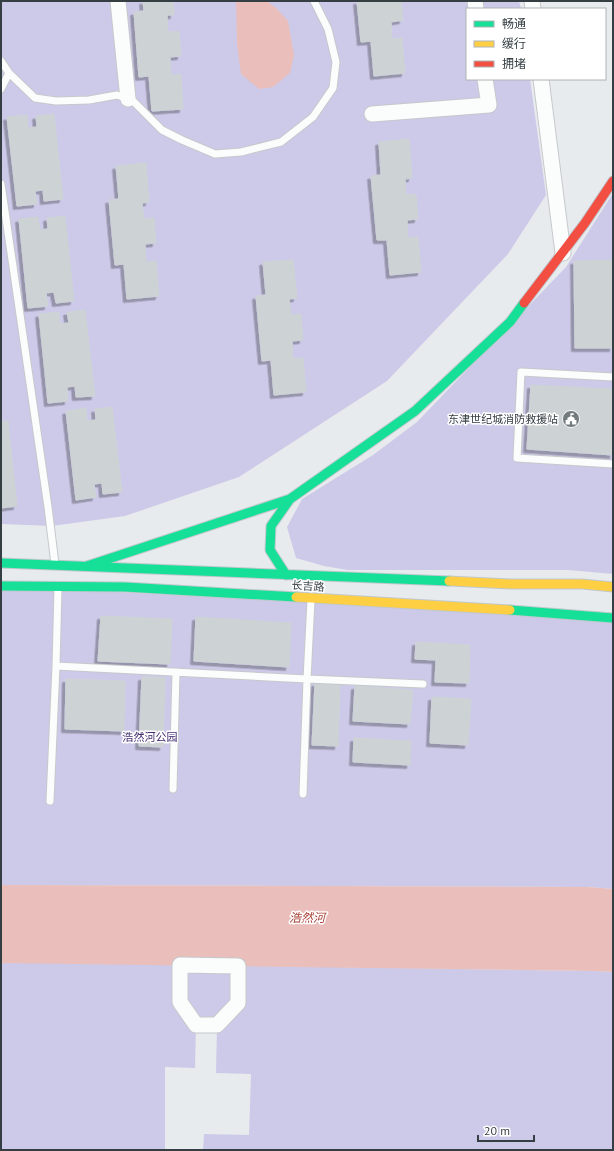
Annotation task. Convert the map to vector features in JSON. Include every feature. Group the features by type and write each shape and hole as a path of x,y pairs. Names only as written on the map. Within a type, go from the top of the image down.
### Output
{"street":[{"path":"118,1 128,99"},
{"path":"372,114 489,105 486,80"},
{"path":"542,80 563,253"},
{"path":"88,566 290,498 415,411 510,322 585,223 613,181"},
{"path":"286,575 270,550 271,526 290,498"},
{"name":"长吉路","path":"1,563 56,576 127,587 530,611 613,618"},
{"name":"长吉路","path":"1,586 56,576 88,566 511,584 582,584 613,587"},
{"path":"180,965 238,966 238,1003 217,1025 196,1025 180,1002 180,965"}],"lane":[{"path":"1,61 9,73 35,98 56,100 89,100 117,95 132,101 162,130 215,154 241,152 281,142 313,118 333,88 336,62 328,29 314,1"},
{"path":"1,89 9,73"},
{"path":"1,184 48,507 56,576 56,666 50,801"},
{"path":"613,377 521,372 517,458 613,464"},
{"path":"303,794 311,598"},
{"path":"56,666 423,684"},
{"path":"173,789 176,672"}],"green space":[{"path":"1,1 519,1 521,8 466,8 466,80 530,80 546,195 508,254 387,381 239,477 125,516 52,526 1,524"},
{"path":"613,193 613,574 568,570 348,570 324,566 296,558 287,527 302,499 373,455 417,422 566,267"},
{"name":"浩然河公园","path":"1,586 613,618 613,889 588,887 1,885"},
{"path":"1,962 613,972 613,1150 203,1150 204,1134 249,1135 251,1074 216,1073 217,1025 196,1025 195,1068 165,1067 165,1150 1,1150"}],"water":[{"path":"236,1 267,1 288,21 294,55 290,73 273,87 259,89 241,74 237,44"},
{"name":"浩然河","path":"1,885 588,887 613,889 613,972 1,963"}],"building":[{"path":"143,1 173,1 174,15 167,15 168,32 179,31 181,56 170,57 171,75 181,74 183,109 152,111 149,76 139,77 134,12 144,11"},
{"path":"357,1 401,1 403,20 391,22 392,39 402,38 405,73 374,76 371,41 361,42"},
{"path":"54,114 63,199 44,201 43,190 35,191 37,204 17,206 7,117 27,115 28,128 37,127 36,116"},
{"path":"409,139 412,178 405,179 406,195 416,194 418,219 407,220 408,238 418,237 421,272 390,275 387,240 377,240 371,176 381,175 379,142"},
{"path":"146,163 149,202 142,203 144,219 154,218 156,243 145,244 146,262 156,261 159,296 127,299 124,264 115,265 109,200 119,199 116,166"},
{"path":"65,216 74,301 56,303 54,292 46,293 48,306 28,308 19,219 38,217 40,230 48,229 47,218"},
{"path":"293,260 297,298 289,299 291,315 301,314 303,340 292,341 293,359 303,358 306,392 274,395 271,360 262,361 256,296 266,295 263,262"},
{"path":"613,260 613,348 575,348 574,261"},
{"path":"85,310 95,396 76,397 75,386 67,387 68,401 48,403 39,314 59,312 60,324 69,323 67,312"},
{"name":"东津世纪城消防救援站","path":"531,385 613,389 613,455 527,449"},
{"path":"112,407 122,492 103,494 102,483 94,484 96,497 76,500 66,411 86,408 87,421 96,420 95,409"},
{"path":"1,421 8,421 17,506 1,508"},
{"path":"101,616 172,619 170,664 98,661"},
{"path":"196,617 291,623 289,667 194,661"},
{"path":"416,642 470,645 469,683 435,682 436,660 415,659"},
{"path":"142,677 165,678 163,747 139,746"},
{"path":"66,679 125,681 124,731 65,729"},
{"path":"315,683 340,684 338,746 312,745"},
{"path":"355,686 413,690 410,724 353,721"},
{"path":"432,697 471,699 468,745 430,743"},
{"path":"354,738 411,741 410,765 353,762"}],"traffic: fast":[{"path":"87,566 290,499 415,411 510,322 524,303"},
{"path":"286,575 270,550 271,526 290,499"},
{"path":"1,563 449,581"},
{"path":"1,586 125,587 296,597"},
{"path":"510,610 613,618"}],"traffic: slow":[{"path":"449,581 511,584 582,584 613,587"},
{"path":"296,597 510,610"}],"traffic: jam":[{"path":"524,303 585,223 613,181"}],"place":[{"name":"东津世纪城消防救援站","path":"571,419"}]}
